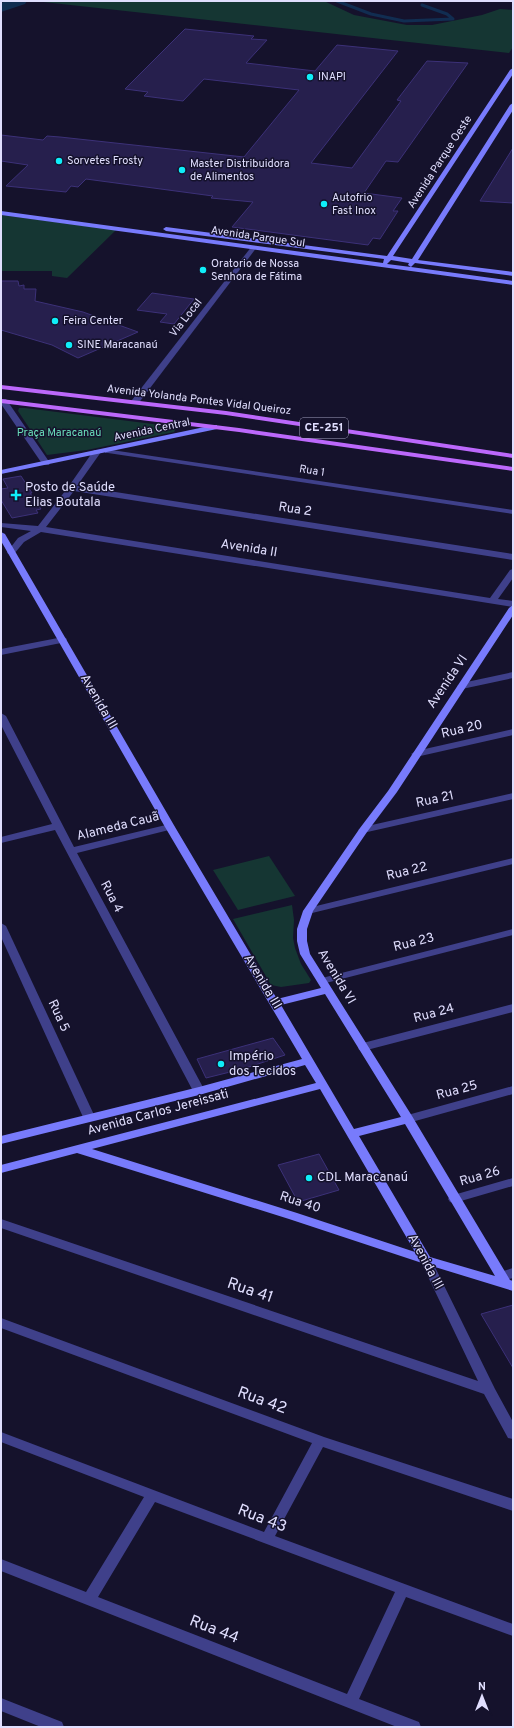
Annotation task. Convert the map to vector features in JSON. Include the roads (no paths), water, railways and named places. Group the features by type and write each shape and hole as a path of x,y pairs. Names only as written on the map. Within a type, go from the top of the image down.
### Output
{"main road":[{"name":"Avenida Yolanda Pontes Vidal Queiroz","path":"1,387 226,413 513,456"},
{"name":"Avenida Yolanda Pontes Vidal Queiroz","path":"2,401 214,427 513,469"},
{"path":"358,447 366,434"},
{"path":"392,452 399,439"}],"street":[{"name":"Avenida Parque Oeste","path":"383,265 513,70"},
{"path":"409,269 513,105"},
{"name":"Avenida Parque Sul","path":"1,207 513,274"},
{"name":"Avenida Parque Sul","path":"1,213 513,283"},
{"name":"Via Local","path":"135,402 254,247"},
{"path":"2,401 46,462"},
{"name":"Avenida Central","path":"1,472 214,427"},
{"name":"Rua 1","path":"108,450 513,512"},
{"path":"11,552 21,540 40,529 72,488 97,452"},
{"name":"Rua 2","path":"72,488 513,558"},
{"name":"Avenida II","path":"1,525 40,529 513,604"},
{"name":"Avenida III","path":"1,534 170,827 426,1260 489,1390 513,1434"},
{"path":"493,600 513,572"},
{"name":"Avenida VI","path":"506,1282 454,1199 408,1119 305,954 302,941 302,929 308,911 363,830 392,792 462,686 508,623 513,608"},
{"path":"1,652 63,640"},
{"path":"462,686 513,675"},
{"name":"Rua 4","path":"1,716 199,1091"},
{"name":"Rua 20","path":"416,754 513,732"},
{"name":"Rua 21","path":"363,830 513,796"},
{"path":"1,840 58,826"},
{"name":"Alameda Cauã","path":"71,851 170,827"},
{"name":"Rua 22","path":"308,911 513,861"},
{"name":"Rua 5","path":"1,926 89,1117"},
{"name":"Rua 23","path":"325,985 513,932"},
{"path":"274,1003 325,985"},
{"name":"Rua 24","path":"363,1047 513,1008"},
{"name":"Avenida Carlos Jereissati","path":"1,1140 199,1091 308,1061"},
{"name":"Avenida Carlos Jereissati","path":"1,1169 322,1085"},
{"name":"Rua 25","path":"408,1119 513,1090"},
{"path":"351,1134 408,1119"},
{"name":"Rua 40","path":"78,1149 293,1216 426,1260 506,1282"},
{"name":"Rua 26","path":"454,1199 513,1182"},
{"name":"Rua 41","path":"1,1223 489,1390"},
{"path":"506,1282 513,1273"},
{"name":"Rua 42","path":"1,1323 320,1441 513,1505"},
{"name":"Rua 43","path":"1,1437 152,1496 513,1630"},
{"path":"267,1539 320,1441"},
{"path":"90,1600 152,1496"},
{"name":"Rua 44","path":"1,1565 414,1727"},
{"path":"351,1702 403,1589"},
{"path":"1,1704 57,1727"}],"waterway":[{"path":"1,8 20,1"},
{"path":"337,1 371,14 404,21 453,19 447,14 422,5"}],"place":[{"name":"INAPI","path":"310,77"},
{"name":"Sorvetes Frosty","path":"59,161"},
{"name":"Master Distribuidora de Alimentos","path":"182,170"},
{"name":"Autofrio Fast Inox","path":"324,204"},
{"name":"Oratorio de Nossa Senhora de Fátima","path":"203,270"},
{"name":"Feira Center","path":"55,321"},
{"name":"SINE Maracanaú","path":"69,345"},
{"name":"Posto de Saúde Elias Boutala","path":"16,495"},
{"name":"Império dos Tecidos","path":"221,1064"},
{"name":"CDL Maracanaú","path":"309,1178"}],"park label":[{"name":"Praça Maracanaú","path":"59,433"}]}
